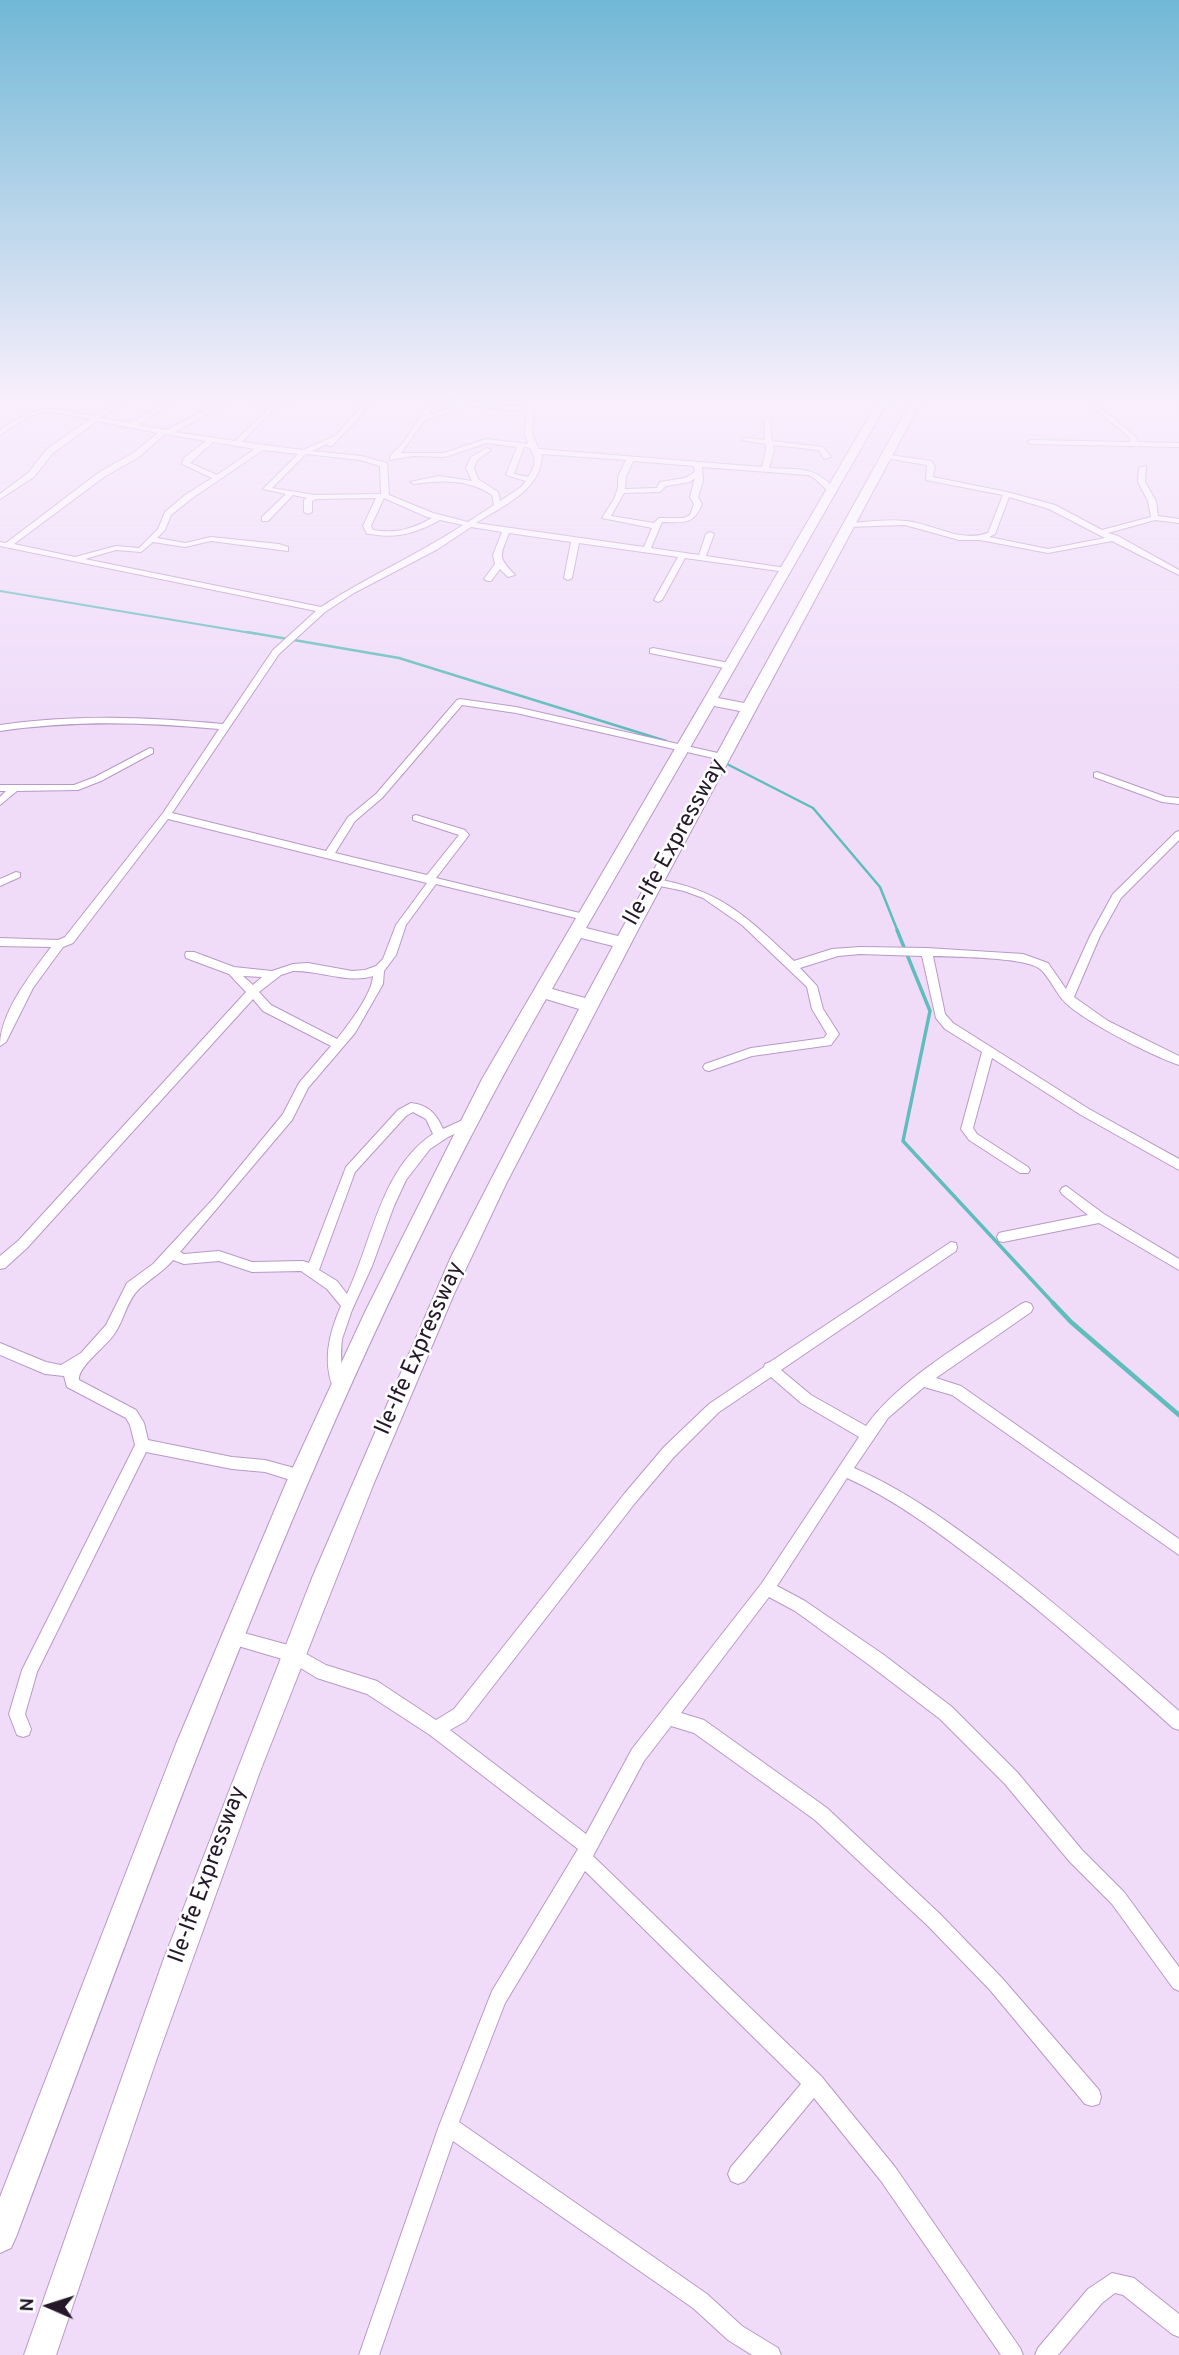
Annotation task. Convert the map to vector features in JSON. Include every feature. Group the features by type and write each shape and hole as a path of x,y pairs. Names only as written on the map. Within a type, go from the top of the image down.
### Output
{"highway":[{"name":"Ile-Ife Expressway","path":"40,2355 141,2063 292,1654 395,1405 447,1287 531,1115 749,708 815,551 828,506"},
{"name":"Ile-Ife Expressway","path":"0,2237 135,1880 233,1638 339,1386 415,1229 491,1079 786,570 850,524 860,506"},
{"path":"710,701 749,708"},
{"path":"580,924 622,943"},
{"path":"542,992 590,1006"}],"street":[{"path":"4,545 60,506"},
{"path":"124,570 153,540 168,514 179,506"},
{"path":"265,519 278,506"},
{"path":"308,506 308,512"},
{"path":"380,506 367,526 370,532 400,536 414,532 437,518"},
{"path":"401,506 437,518 471,525 786,570"},
{"path":"0,942 59,944 69,940 166,815 276,652 322,610 471,525 494,506"},
{"path":"614,506 607,519 656,526"},
{"path":"647,549 659,520 685,520 693,516 697,506"},
{"path":"981,538 991,534 1002,506"},
{"path":"1048,506 1104,532 1179,573"},
{"path":"1153,506 1155,518"},
{"path":"1104,532 1155,518 1179,521"},
{"path":"850,524 903,523 964,537 1048,551 1115,538"},
{"path":"506,530 497,555 499,564 511,575"},
{"path":"702,557 710,534"},
{"path":"153,540 185,545 211,539 279,546 285,550"},
{"path":"568,578 576,539"},
{"path":"4,545 322,610"},
{"path":"72,560 116,548 141,550"},
{"path":"658,600 683,554"},
{"path":"488,579 499,564"},
{"path":"653,651 729,666"},
{"path":"329,853 351,819 379,796 460,702 516,710 723,757"},
{"path":"0,728 69,720 114,719 224,727"},
{"path":"0,788 75,788 98,779 150,751"},
{"path":"1097,775 1165,800 1179,802"},
{"path":"0,802 15,788"},
{"path":"166,815 329,853 580,924"},
{"path":"190,955 233,971 271,974 303,965 363,974 379,970 386,964 402,922 464,835 462,832 416,818"},
{"path":"1068,999 1095,936 1117,896 1179,834"},
{"path":"0,873 16,875 0,883"},
{"path":"655,882 691,889 716,901 753,928 806,978 814,991 818,1009 833,1034 827,1042 751,1052 709,1067"},
{"path":"0,1042 29,987 59,944"},
{"path":"791,965 801,965 833,952 858,950 1023,958 1044,966 1053,982 1068,999 1094,1018 1178,1057"},
{"path":"927,952 942,1019 988,1051 1095,1117 1179,1165"},
{"path":"23,1729 17,1714 30,1670 142,1445 139,1430 131,1415 72,1383 71,1373 111,1329 132,1287 158,1268 171,1254 288,1117 303,1086 351,1030 378,984 379,970"},
{"path":"233,971 267,1007 337,1044"},
{"path":"0,1264 23,1244 271,974"},
{"path":"988,1051 967,1129 973,1137 1024,1170"},
{"path":"313,1271 350,1170 402,1113 411,1107 426,1111 437,1126 439,1135"},
{"path":"339,1386 333,1372 333,1355 340,1319 349,1306 366,1267 378,1226 401,1179 421,1150 439,1135 471,1121"},
{"path":"1066,1191 1100,1218 1179,1265"},
{"path":"1003,1237 1100,1218"},
{"path":"436,1729 460,1715 669,1452 714,1408 951,1247"},
{"path":"171,1254 184,1259 219,1256 252,1267 303,1266 332,1286 349,1306"},
{"path":"332,1286 357,1284"},
{"path":"369,2355 448,2126 498,1997 586,1853 638,1755 767,1588 883,1414 922,1380 1026,1308"},
{"path":"0,1349 45,1368 62,1371 77,1364"},
{"path":"770,1368 806,1399 869,1436"},
{"path":"922,1380 956,1390 1179,1548"},
{"path":"142,1445 232,1463 265,1466 300,1476"},
{"path":"844,1470 867,1480 945,1529 1016,1582 1076,1629 1179,1722"},
{"path":"767,1588 800,1606 856,1645 946,1713 1011,1778 1076,1856 1118,1899 1179,1982"},
{"path":"233,1638 292,1654 323,1672 372,1687 436,1729 586,1853 814,2083 888,2174 1013,2355"},
{"path":"669,1717 698,1726 821,1814 934,1920 996,1984 1092,2097"},
{"path":"738,2175 814,2083"},
{"path":"448,2126 699,2301 735,2333 771,2355"},
{"path":"1045,2355 1095,2296 1112,2283 1127,2285 1179,2327"}],"waterway":[{"path":"0,591 257,634"},
{"path":"247,632 399,658 666,741"},
{"path":"725,763 813,808 880,887 898,932"},
{"path":"897,930 930,1011 903,1141 1055,1305"},
{"path":"1053,1303 1071,1322 1179,1415"}]}
